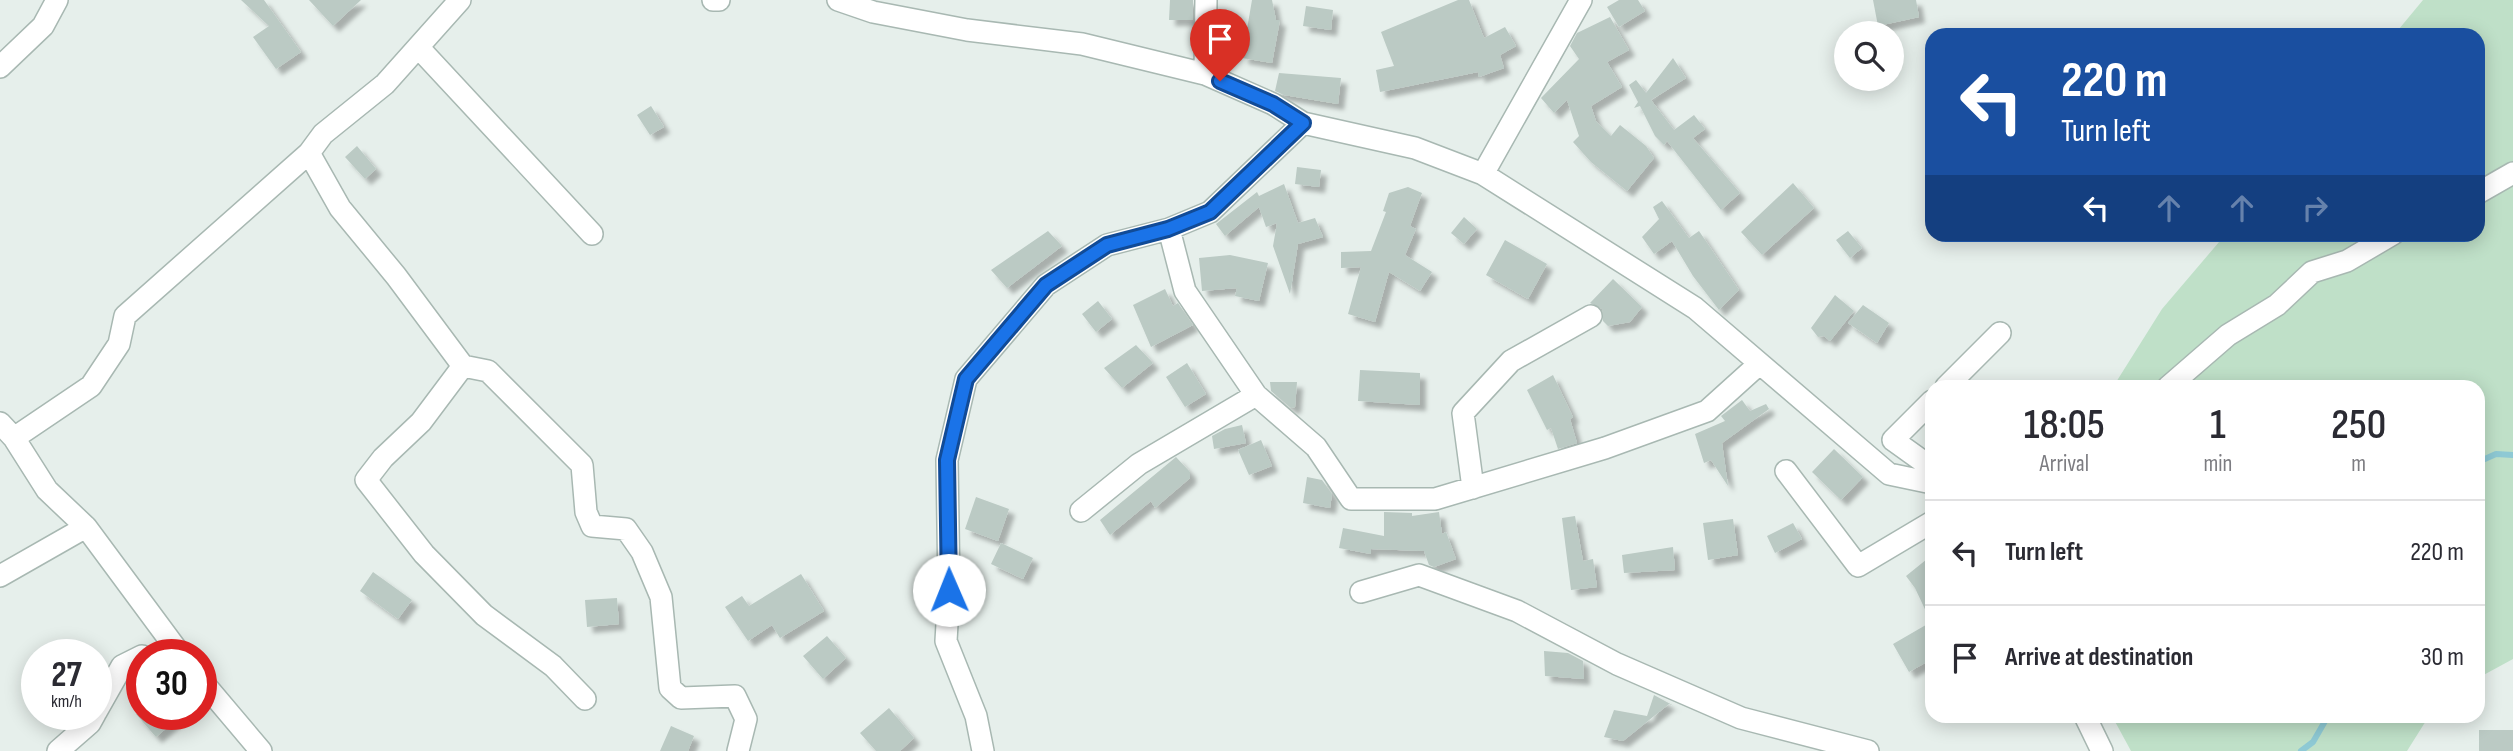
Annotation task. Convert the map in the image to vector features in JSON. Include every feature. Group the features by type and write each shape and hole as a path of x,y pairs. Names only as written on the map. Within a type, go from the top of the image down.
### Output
{"street":[{"path":"0,67 43,26 57,0"},
{"path":"168,639 86,527 47,490 7,430 91,386 119,344 125,316 309,153 323,134 385,84 460,0"},
{"path":"713,0 719,0"},
{"path":"838,0 873,12 967,30 1082,44 1205,74 1273,104 1303,123 1415,148 1483,174 1677,295 1889,474 1925,482"},
{"path":"1205,74 1206,0"},
{"path":"1483,174 1581,0"},
{"path":"418,47 592,234"},
{"path":"983,751 976,716 946,640 949,590 947,460 966,379 1046,285 1107,245 1168,229 1210,212 1303,123"},
{"path":"309,153 340,208 396,276 463,366 488,372 582,465 586,512 592,526 626,529 642,552 661,597 670,688 681,698 735,696 746,719 738,751"},
{"path":"2485,189 2513,173"},
{"path":"1168,229 1185,291 1256,395 1316,447 1351,499 1434,499 1605,448 1707,411 1758,365"},
{"path":"2176,380 2228,335 2277,304 2312,272 2347,261 2379,242"},
{"path":"1473,488 1463,413 1511,361 1591,316"},
{"path":"1953,380 2000,333"},
{"path":"463,366 421,422 383,458 366,480 424,554 484,615 553,666 586,699"},
{"path":"1081,511 1139,464 1256,395"},
{"path":"1925,408 1893,440 1925,463"},
{"path":"1786,471 1858,566 1925,526"},
{"path":"0,576 86,527"},
{"path":"1361,592 1419,575 1517,611 1617,664 1741,718 1868,751"},
{"path":"112,684 126,664"},
{"path":"217,699 261,751"},
{"path":"2088,723 2102,751"},
{"path":"58,751 82,730"}],"green space":[{"path":"2423,0 2513,0 2513,659 2485,674 2485,380 2117,380 2162,309 2219,242 2485,242 2485,28 2400,28"},
{"path":"2116,723 2425,723 2407,751 2131,751"}],"building":[{"path":"241,0 264,0 301,52 276,69 253,37 269,26"},
{"path":"309,0 361,0 333,26"},
{"path":"1170,0 1193,0 1193,20 1169,20"},
{"path":"1252,0 1272,0 1276,20 1280,20 1272,63 1242,58"},
{"path":"1458,0 1469,0 1484,38 1505,27 1516,46 1500,55 1504,68 1479,77 1478,72 1380,92 1376,70 1394,66 1381,32"},
{"path":"1619,0 1638,0 1645,11 1619,27 1607,7"},
{"path":"1873,0 1916,0 1919,17 1901,21 1877,21"},
{"path":"1306,6 1333,10 1331,30 1303,26"},
{"path":"1610,17 1629,50 1607,62 1622,87 1591,106 1596,121 1611,136 1620,125 1646,146 1654,158 1627,191 1591,162 1573,142 1579,136 1567,100 1554,113 1541,98 1579,59 1570,46 1577,33"},
{"path":"1673,58 1686,78 1651,100 1674,130 1694,115 1705,129 1693,138 1740,193 1721,210 1667,141 1664,145 1655,136 1640,106 1634,108 1638,102 1629,85 1636,80 1646,93"},
{"path":"1279,73 1341,78 1338,104 1275,91"},
{"path":"651,106 664,127 650,135 637,115"},
{"path":"357,146 376,169 365,179 345,157"},
{"path":"1297,167 1321,170 1319,187 1295,184"},
{"path":"1793,183 1814,208 1762,255 1741,232"},
{"path":"1284,184 1298,223 1315,218 1323,237 1298,244 1290,294 1273,246 1277,223 1266,227 1259,207 1225,236 1216,224 1257,192 1259,196"},
{"path":"1408,187 1422,193 1410,226 1416,229 1405,255 1432,272 1420,291 1389,272 1375,322 1348,314 1361,267 1341,268 1341,252 1371,251 1386,212 1383,211 1389,193"},
{"path":"1662,201 1689,238 1699,231 1739,290 1719,310 1693,276 1672,241 1654,254 1642,237 1659,219 1653,207"},
{"path":"1464,217 1477,229 1464,244 1451,233"},
{"path":"1048,231 1062,246 1007,288 991,270"},
{"path":"1848,231 1862,248 1850,258 1836,240"},
{"path":"1505,240 1547,264 1528,299 1486,275"},
{"path":"1230,255 1268,263 1259,301 1235,296 1237,288 1202,291 1199,258"},
{"path":"1613,279 1642,307 1630,322 1608,326 1603,321 1602,309 1590,303"},
{"path":"1165,289 1173,306 1178,303 1193,325 1151,347 1133,305"},
{"path":"1835,295 1854,311 1830,341 1824,336 1818,337 1811,328"},
{"path":"1098,301 1112,319 1096,332 1082,314"},
{"path":"1863,305 1889,323 1877,343 1848,323"},
{"path":"1136,345 1153,363 1122,388 1104,368"},
{"path":"1187,363 1206,394 1185,407 1166,377"},
{"path":"1360,370 1420,373 1420,405 1358,401"},
{"path":"1553,375 1573,417 1570,419 1577,443 1558,449 1551,428 1547,430 1527,390"},
{"path":"1270,382 1297,382 1295,407 1291,408 1271,391"},
{"path":"1742,400 1750,411 1766,404 1769,409 1722,443 1728,486 1711,460 1704,463 1695,434 1725,421 1721,416"},
{"path":"1242,425 1246,443 1214,449 1212,436"},
{"path":"1261,440 1272,466 1249,475 1238,450"},
{"path":"1834,449 1863,477 1841,500 1812,472"},
{"path":"1176,457 1190,472 1190,478 1155,508 1151,501 1110,535 1100,520"},
{"path":"1307,477 1322,480 1332,494 1330,508 1303,503"},
{"path":"976,497 1009,509 998,541 965,529"},
{"path":"1384,512 1412,513 1412,516 1439,512 1442,534 1446,532 1456,559 1434,567 1429,565 1424,551 1371,549 1371,554 1339,548 1343,528 1384,536"},
{"path":"1575,516 1583,561 1593,559 1597,587 1571,590 1562,518"},
{"path":"1733,519 1738,555 1708,560 1703,523"},
{"path":"1793,523 1802,539 1775,553 1767,536"},
{"path":"1001,543 1033,558 1023,579 991,564"},
{"path":"1673,547 1675,570 1624,573 1622,555"},
{"path":"1925,561 1925,609 1915,588 1906,576"},
{"path":"373,572 412,600 398,619 360,591"},
{"path":"801,574 824,611 780,638 772,625 748,641 725,607 742,596 749,606"},
{"path":"617,598 619,624 587,627 585,600"},
{"path":"1925,625 1925,663 1909,672 1893,644"},
{"path":"827,636 846,658 823,679 803,656"},
{"path":"1544,651 1568,653 1583,661 1584,679 1545,676"},
{"path":"1654,695 1674,706 1669,704 1623,741 1604,737 1614,710 1647,716"},
{"path":"889,708 914,738 900,751 876,751 860,733"},
{"path":"671,726 694,736 688,751 660,751"},
{"path":"150,730 164,730 156,737"},
{"path":"2479,730 2513,730 2513,751 2479,751"}],"waterway":[{"path":"2485,459 2496,454 2513,455"},
{"path":"2301,751 2313,742 2324,723"}],"route":[{"path":"949,590 947,460 966,379 1046,285 1107,245 1168,229 1210,212 1303,123 1273,104 1220,81"}]}
